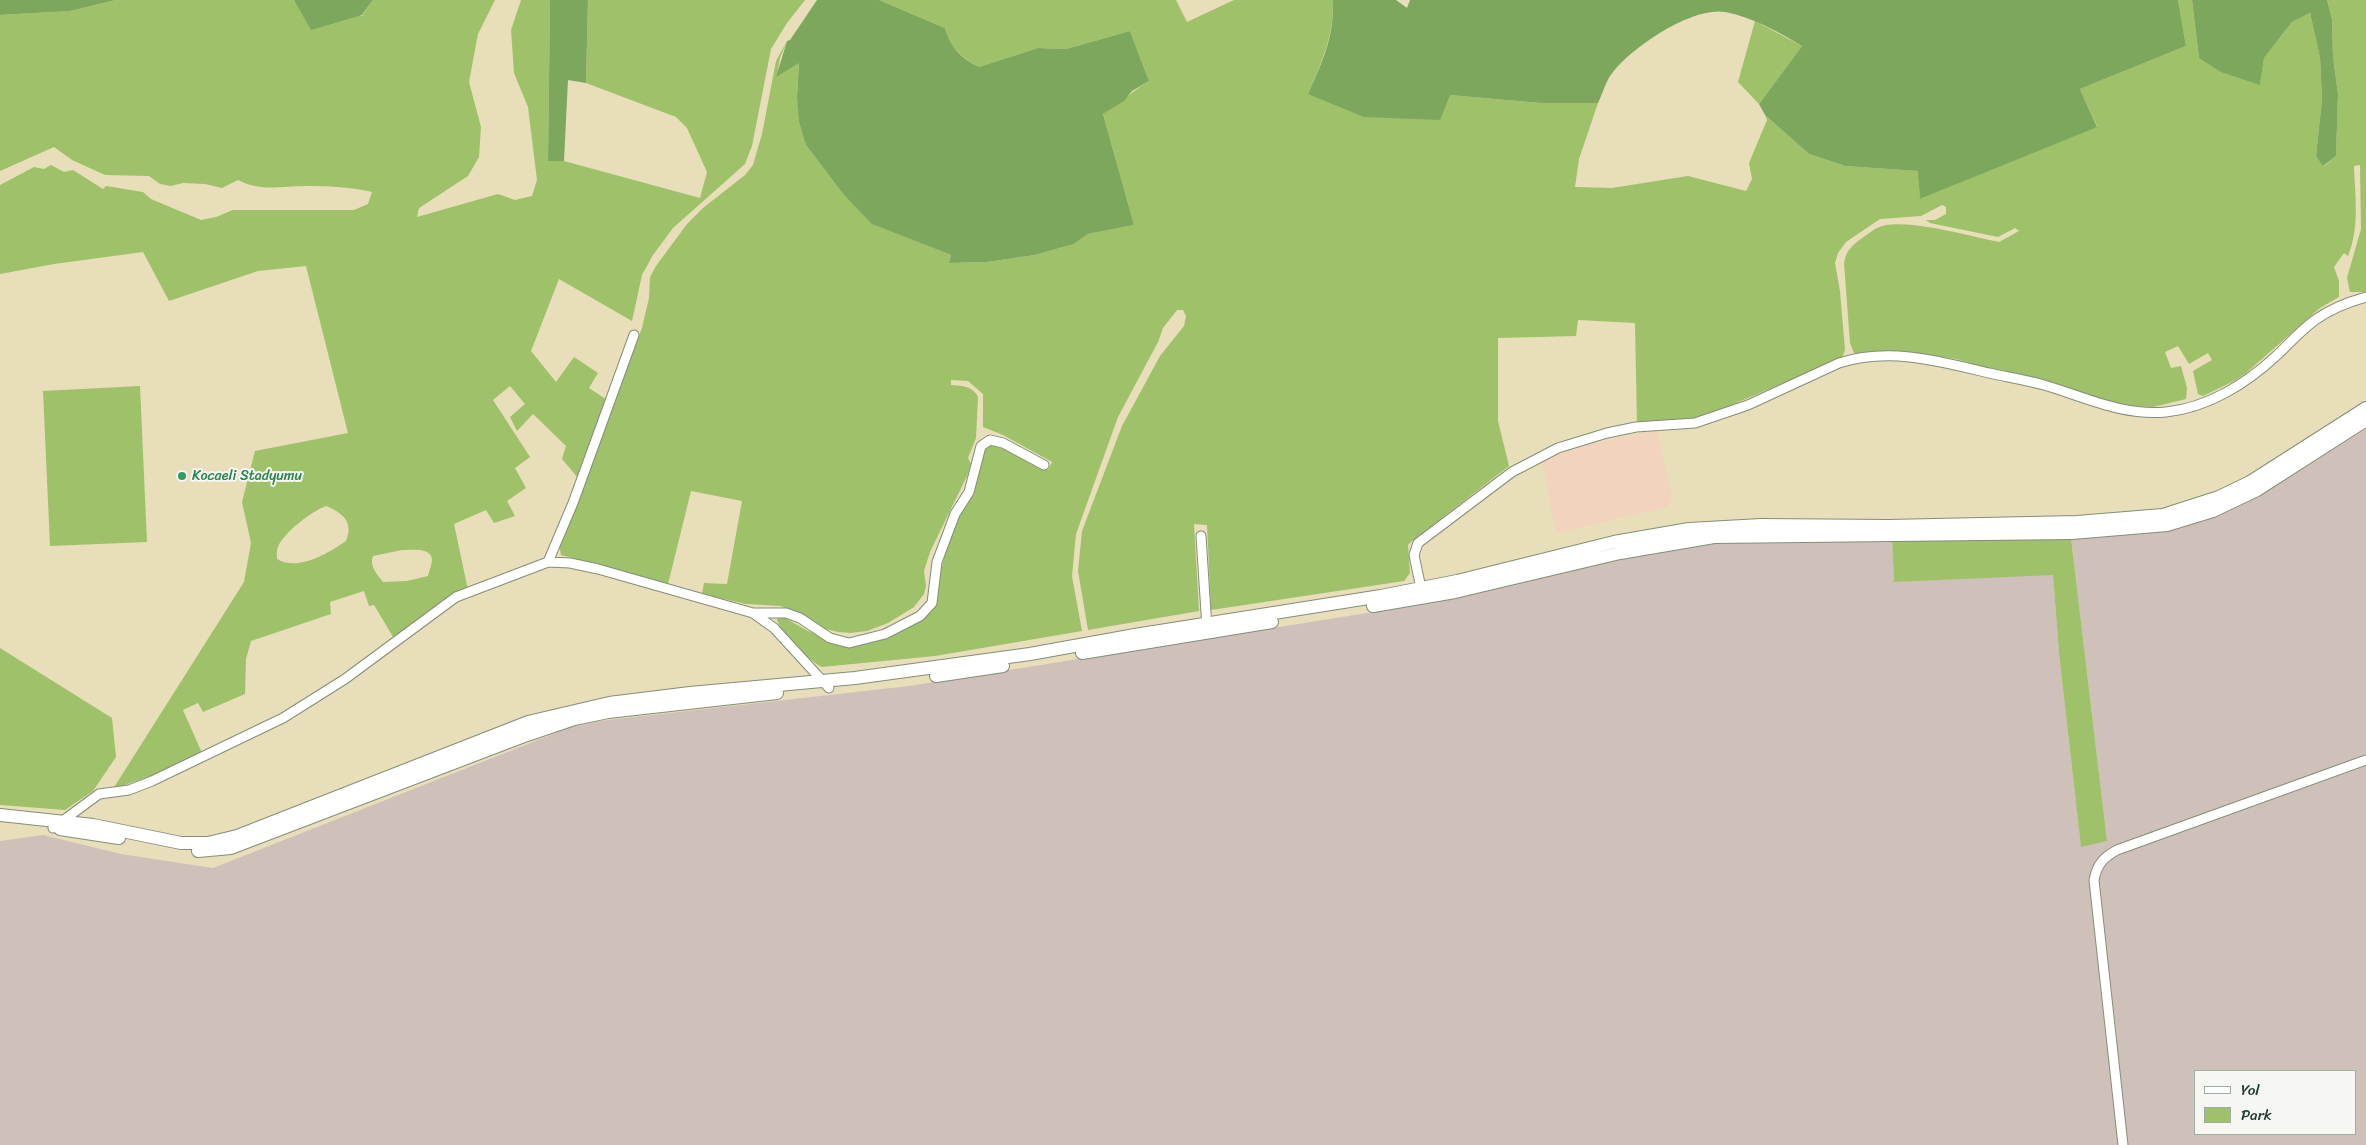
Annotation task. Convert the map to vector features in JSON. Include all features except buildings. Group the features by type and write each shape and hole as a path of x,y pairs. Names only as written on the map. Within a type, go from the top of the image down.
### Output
{"main road":[{"path":"1422,593 1614,542 1716,526 2077,522 2163,515 2219,497 2250,482 2366,408"},
{"path":"0,822 112,828 181,843 208,842 237,836 528,722 609,703 690,693 826,684 1021,656 1422,593 1620,553 1714,537 2072,532 2167,525 2213,511 2257,490 2366,420"},
{"path":"0,815 56,824"}],"street":[{"path":"1422,593 1414,555 1418,543 1512,472 1558,448 1586,439 1636,427 1695,423 1753,403 1839,363 1870,358 1917,357 1937,359 2045,386 2112,408 2141,412 2166,412 2207,401 2228,391 2262,369 2315,320 2346,303 2366,297"},
{"path":"548,562 580,484 634,335"},
{"path":"753,614 786,613 800,618 830,638 849,643 885,634 920,616 932,603 937,562 955,514 968,492 982,446 990,440 1044,465"},
{"path":"1201,536 1207,628"},
{"path":"56,824 99,794 129,790 152,781 254,733 345,679 456,598 548,562 570,563 598,568 753,614 774,628 826,684"},
{"path":"2123,1145 2094,880 2098,866 2103,859 2118,850 2366,760"}],"shaded area":[{"path":"2366,424 2366,1145 0,1145 0,841 43,835 121,854 213,868 581,723 909,686 1411,606 1455,592 1699,541 1892,538 1894,582 2053,574 2059,653 2081,846 2107,841 2071,538 2156,531"},
{"path":"1656,429 1672,495 1668,507 1556,533 1542,461 1580,447"}],"green space":[{"path":"0,0 116,0 70,11 0,15"},
{"path":"116,0 294,0 295,2 362,16 373,0 495,0 478,34 469,82 481,127 479,157 468,176 419,208 417,217 498,194 515,200 532,196 537,180 528,107 514,73 511,30 521,0 550,0 548,161 564,161 700,198 707,172 687,128 676,117 586,83 588,0 805,0 787,23 771,49 752,146 745,164 673,228 653,255 642,275 632,321 559,279 531,351 556,382 574,357 598,373 589,388 607,400 578,478 562,459 566,446 533,414 517,431 510,417 525,404 510,386 493,400 530,457 515,468 526,488 507,501 515,516 494,523 486,510 454,524 468,590 395,640 374,605 369,606 364,591 330,602 331,614 251,641 246,659 245,694 203,712 198,703 183,710 202,753 163,772 113,789 244,582 251,543 242,502 255,451 348,433 306,266 258,271 169,301 143,252 54,264 0,274 0,185 34,167 44,169 51,165 64,172 73,170 103,189 106,186 143,192 151,199 201,220 216,217 233,210 354,210 368,204 372,192 356,189 306,186 272,188 255,186 238,180 222,188 205,184 183,183 171,186 160,184 149,176 105,175 72,160 54,147 0,171 0,15 70,11","holes":["326,506 342,515 348,523 349,528 346,541 331,551 303,562 285,562 277,559 277,549 286,535 306,517","402,550 420,550 429,553 432,563 428,576 407,581 383,582 373,567 373,556"]},
{"path":"294,0 373,0 362,15 311,30"},
{"path":"550,0 588,0 586,83 568,80 564,161 548,161"},
{"path":"817,0 879,0 945,28 957,52 979,67 1038,48 1066,49 1130,31 1149,81 1132,91 1124,101 1103,114 1134,225 1088,234 1074,244 1035,255 987,262 949,263 951,255 872,224 843,194 806,145 799,121 797,97 799,63 776,77 787,41 790,40"},
{"path":"879,0 1176,0 1187,22 1234,0 1333,0 1329,37 1308,94 1450,95 1540,103 1598,103 1579,159 1575,187 1612,188 1688,176 1746,191 1752,179 1749,163 1767,120 1765,115 1809,154 1845,166 1919,171 1920,199 2097,126 2080,89 2186,46 2178,0 2192,0 2199,58 2260,84 2264,58 2292,22 2310,13 2320,58 2322,99 2316,156 2324,166 2336,156 2338,95 2333,56 2332,19 2327,0 2366,0 2366,292 2350,292 2347,278 2361,229 2360,165 2354,166 2356,211 2352,245 2348,256 2344,253 2334,267 2339,281 2339,297 2320,308 2246,373 2203,396 2198,394 2193,371 2212,360 2208,353 2189,364 2178,346 2165,352 2171,368 2181,366 2187,388 2186,399 2153,407 2125,406 1956,359 1908,352 1854,353 1850,343 1844,263 1849,250 1870,232 1888,225 1902,224 1954,232 1999,242 2019,231 2015,228 1998,237 1930,223 1926,220 1935,220 1946,214 1946,207 1942,205 1921,216 1880,219 1846,242 1838,253 1835,263 1840,291 1845,350 1842,358 1722,409 1684,421 1637,424 1635,323 1578,320 1576,336 1498,338 1498,421 1509,466 1408,545 1410,573 1404,581 1211,610 1207,525 1194,524 1199,611 1088,630 1078,571 1082,531 1122,426 1160,356 1184,326 1186,316 1183,310 1177,310 1163,328 1158,342 1118,417 1076,534 1072,576 1082,631 935,656 822,667 795,645 778,623 777,618 783,617 808,631 839,644 882,635 933,603 948,542 983,447 987,444 1001,445 1048,470 1052,462 1003,435 983,427 983,394 968,381 951,380 951,385 970,389 978,397 976,438 968,458 971,464 967,476 930,552 924,571 926,586 924,594 914,607 888,623 867,631 838,632 818,627 781,606 746,604 702,594 704,583 727,584 742,501 691,491 668,584 561,555 559,544 642,328 649,298 650,277 656,266 687,224 703,208 745,175 753,165 762,134 776,61 787,41 780,58 777,76 799,62 797,97 806,145 843,194 873,224 951,255 949,263 987,262 1035,255 1074,244 1088,234 1134,225 1103,114 1149,81 1130,31 1066,49 1038,48 979,67 957,51 950,41 945,28"},
{"path":"1333,0 1396,0 1407,8 1410,0 2178,0 2186,46 2080,89 2097,127 1920,199 1918,171 1845,166 1809,154 1765,115 1759,104 1802,46 1775,30 1745,17 1725,12 1712,12 1697,15 1664,30 1648,40 1622,62 1608,79 1598,103 1540,103 1450,95 1440,120 1364,117 1308,94 1323,59 1332,26"},
{"path":"2192,0 2327,0 2332,19 2333,56 2338,95 2336,156 2323,166 2316,156 2322,99 2320,58 2310,13 2292,22 2264,58 2260,85 2221,72 2199,58"},
{"path":"1755,21 1802,46 1759,104 1738,82"},
{"path":"140,386 147,542 50,546 43,391"},
{"path":"1892,538 2071,538 2107,841 2081,847 2059,653 2053,575 1894,582"},
{"path":"0,648 112,718 116,757 93,791 65,810 0,805"}],"place":[{"name":"Kocaeli Stadyumu","path":"182,476"}]}
